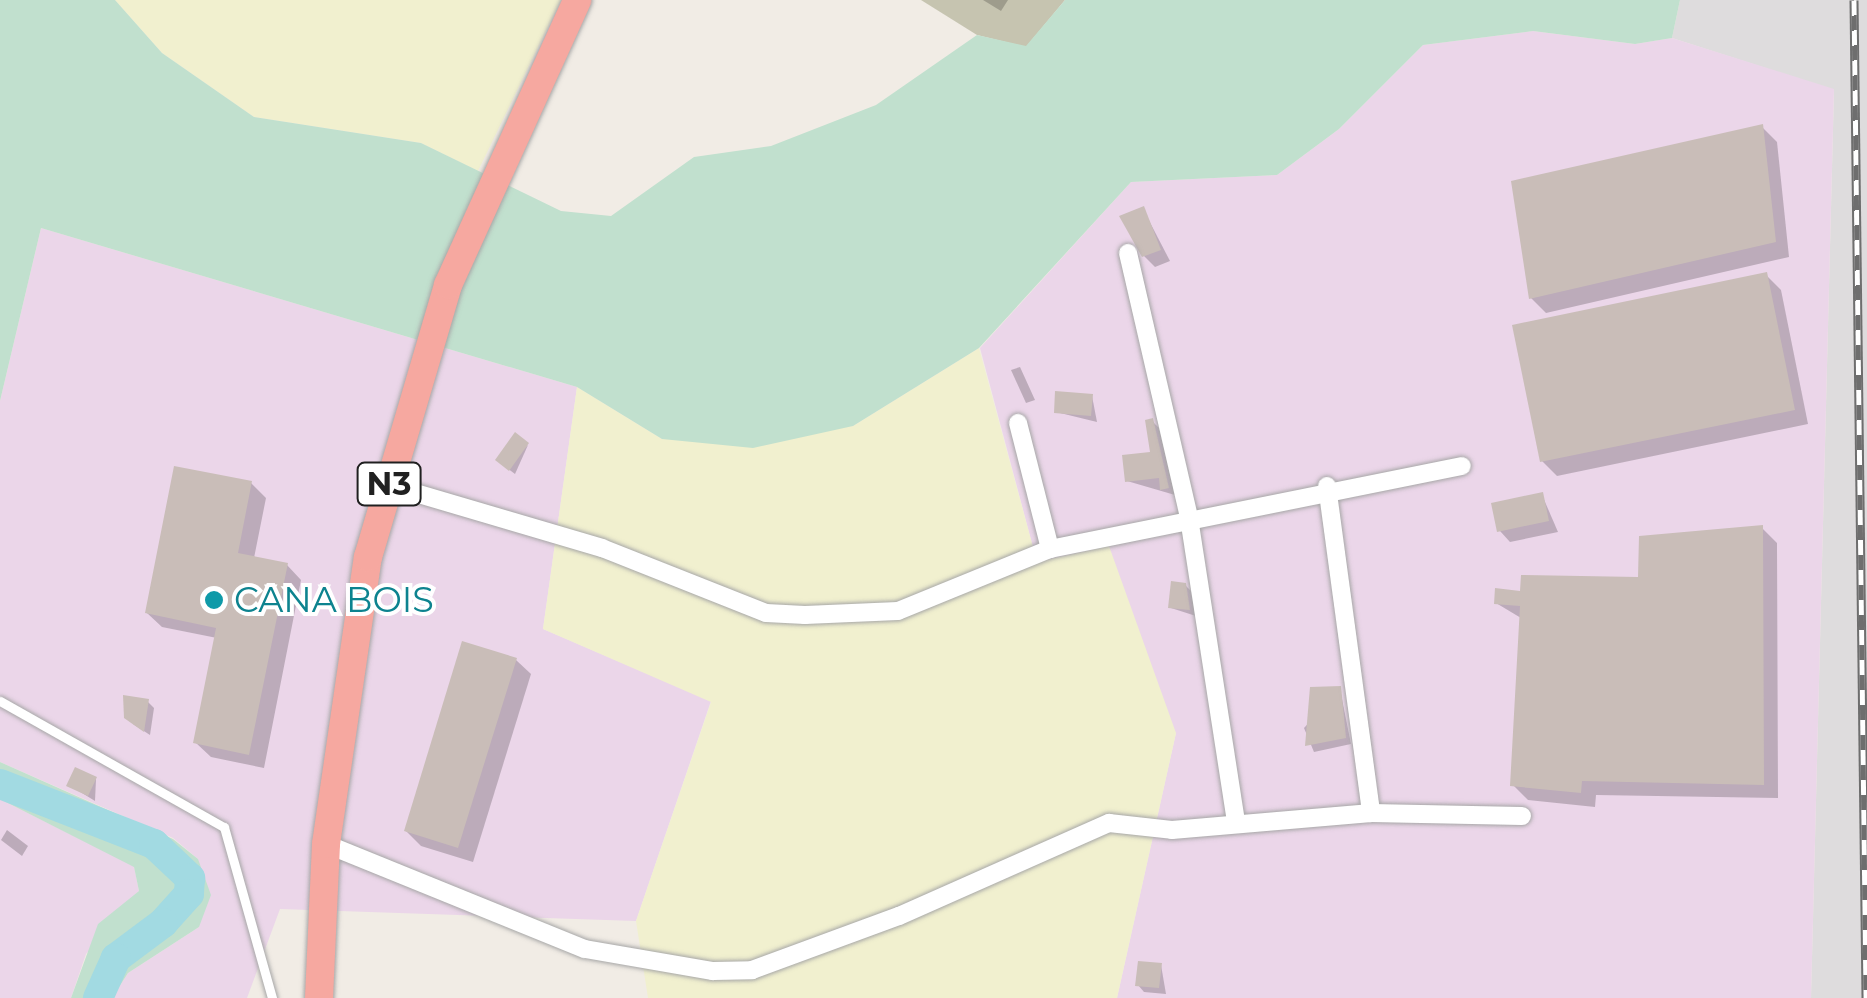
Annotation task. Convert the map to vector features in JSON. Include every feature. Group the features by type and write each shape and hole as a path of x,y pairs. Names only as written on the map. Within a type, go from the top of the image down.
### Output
{"highway":[{"name":"N3","path":"319,998 326,844 356,612 388,486 469,228 577,0"}],"street":[{"path":"1128,253 1189,518 1236,820"},
{"path":"1018,422 1050,549"},
{"path":"388,486 602,548 779,615 898,610 1050,549 1327,486 1462,466"},
{"path":"1327,486 1371,813"},
{"path":"326,844 586,949 714,971 752,970 899,916 1109,823 1172,830 1236,820 1371,813 1522,816"}],"lane":[{"path":"0,701 224,827 272,998"}],"shaded area":[{"path":"921,0 1065,0 1026,47 977,35"},
{"path":"1680,0 1867,0 1867,998 1811,998 1834,90 1672,38"},
{"path":"1533,31 1635,44 1672,38 1834,89 1811,998 1117,998 1176,733 1037,562 980,348 1131,182 1277,175 1339,129 1423,45"},
{"path":"41,228 577,387 543,629 711,701 636,921 280,909 247,998 112,998 128,973 199,927 198,859 173,838 0,762 0,401"},
{"path":"0,799 134,866 139,891 86,954 71,998 0,998"}],"green space":[{"path":"0,0 115,0 162,53 254,117 421,143 561,211 611,216 694,157 771,146 876,105 977,35 1026,46 1065,0 1680,0 1672,38 1635,44 1533,31 1423,45 1339,129 1277,175 1131,182 979,348 853,426 753,448 662,439 577,387 41,228 0,401"},
{"path":"115,0 561,0 478,171 421,143 254,117 162,53"},
{"path":"979,348 1037,562 1109,546 1176,733 1117,998 648,998 636,921 711,702 543,629 577,387 662,439 853,426"},
{"path":"0,762 173,839 198,859 211,895 199,927 128,973 112,998 71,998 98,924 139,891 134,867 0,799"}],"building":[{"path":"1763,124 1776,242 1529,299 1511,181"},
{"path":"1144,206 1161,250 1142,257 1119,216"},
{"path":"1767,272 1795,410 1540,462 1512,325"},
{"path":"1055,391 1093,394 1091,416 1054,413"},
{"path":"1153,418 1169,488 1160,490 1159,478 1125,482 1122,455 1150,452 1145,420"},
{"path":"515,432 529,443 509,471 495,460"},
{"name":"CANA BOIS","path":"174,466 252,481 238,553 288,563 249,755 193,743 216,628 145,613"},
{"path":"1543,492 1549,521 1497,532 1491,503"},
{"path":"1763,525 1764,785 1582,781 1581,793 1510,786 1520,606 1494,604 1495,588 1520,591 1521,575 1638,577 1639,536"},
{"path":"1171,581 1186,583 1190,610 1168,608"},
{"path":"462,641 517,658 458,848 404,831"},
{"path":"1341,686 1346,738 1305,746 1310,687"},
{"path":"123,695 149,699 144,732 124,718"},
{"path":"75,767 97,777 88,796 66,786"},
{"path":"1138,961 1162,963 1159,988 1135,986"}],"waterway":[{"path":"0,784 154,844 190,878 189,894 163,923 116,958 98,998"}],"railway":[{"path":"1854,0 1866,998"}],"place":[{"name":"CANA BOIS","path":"214,600"}]}
